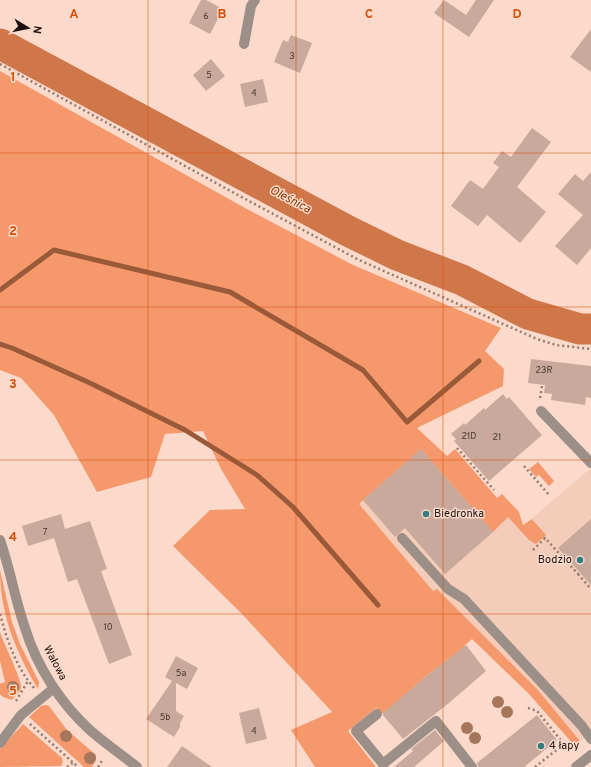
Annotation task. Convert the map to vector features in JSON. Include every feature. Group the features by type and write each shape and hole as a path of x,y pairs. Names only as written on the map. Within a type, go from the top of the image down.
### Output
{"street":[{"path":"244,44 251,6 256,0"},
{"path":"541,411 591,463"},
{"path":"402,538 448,589 464,599 577,720 590,738"},
{"name":"Wałowa","path":"0,540 25,629 34,652 54,688 66,705 91,731 137,767"},
{"path":"0,743 21,715 54,688"},
{"path":"377,714 356,731 383,764 436,721 472,767"},
{"path":"576,767 591,755"}],"path":[{"path":"0,64 359,260 537,339 556,345 591,349"},
{"path":"457,448 494,490"},
{"path":"524,466 549,494"},
{"path":"533,550 545,538 579,573 591,588"},
{"path":"0,614 6,636 28,681"},
{"path":"528,708 537,711 564,744 573,750 590,738"},
{"path":"21,715 78,767"},
{"path":"536,767 564,744"},
{"path":"98,767 103,759"},
{"path":"67,767 74,762"}],"shaded area":[{"path":"0,71 245,208 353,265 501,328 485,351 504,369 503,386 417,428 447,456 455,449 497,498 502,494 519,512 523,525 532,519 546,535 536,544 529,540 508,517 493,532 421,449 359,504 433,591 437,589 538,690 580,741 574,745 528,693 472,639 464,646 465,647 459,652 458,651 448,661 447,659 447,662 430,673 384,713 381,713 376,708 348,731 376,767 315,767 291,730 332,712 243,615 173,546 210,510 245,509 221,469 203,431 165,434 151,477 97,492 54,415 21,378 0,370"},
{"path":"416,428 523,526 591,468 591,734 580,741 538,690 437,589 433,591 345,501"},
{"path":"538,462 554,481 549,486 539,475 536,477 529,469"},
{"path":"0,570 12,622 20,644 39,682 38,689 16,647 6,617"},
{"path":"0,632 21,684 19,692 12,700 3,697 0,694 0,684 5,682 0,661"},
{"path":"41,706 49,706 67,730 96,755 96,760 92,767 84,767 29,717"},
{"path":"23,724 62,758 63,762 61,766 0,767 0,749"}],"building":[{"path":"201,0 206,0 223,9 210,34 189,23"},
{"path":"444,0 466,15 476,0 494,0 469,37 434,13"},
{"path":"591,29 591,72 570,57"},
{"path":"291,35 312,43 300,73 274,62 283,40 288,42"},
{"path":"211,59 225,76 206,91 193,75"},
{"path":"263,79 268,102 245,107 240,84"},
{"path":"532,128 551,142 517,187 546,212 520,243 487,215 478,226 451,206 470,180 483,189 499,167 493,163 502,151 511,157"},
{"path":"591,172 591,248 577,265 555,246 583,215 558,194 575,174 583,181"},
{"path":"531,359 591,366 591,398 586,397 585,405 551,400 552,394 544,393 545,385 528,383"},
{"path":"503,394 507,399 509,397 542,435 489,481 454,441 456,439 451,434 464,423 465,425 484,408 485,410"},
{"name":"Biedronka","path":"421,449 493,532 445,574 405,528 395,537 363,500"},
{"path":"61,514 65,529 90,521 107,569 101,571 132,655 109,664 77,579 68,582 54,538 28,546 22,526"},
{"name":"Bodzio","path":"591,519 591,585 558,548"},
{"path":"466,645 486,671 449,703 403,739 383,715 383,713"},
{"path":"176,656 198,668 187,689 176,683 176,711 184,716 174,737 146,719 172,681 165,677"},
{"path":"259,708 267,739 246,744 239,713"},
{"path":"537,715 557,740 524,767 478,767 477,763"},
{"path":"435,730 444,741 414,767 394,767 413,751 411,749"},
{"path":"182,746 212,767 167,767"}],"waterway":[{"name":"Oleśnica","path":"0,44 348,231 397,255 462,280 528,314 580,329 591,329"},
{"path":"0,290 54,250 230,292 363,370 407,422 479,361"},
{"path":"0,344 90,383 185,430 257,475 293,507 378,605"}],"place":[{"name":"Biedronka","path":"426,514"},
{"name":"Bodzio","path":"580,560"},
{"name":"4 łapy","path":"541,746"}]}
